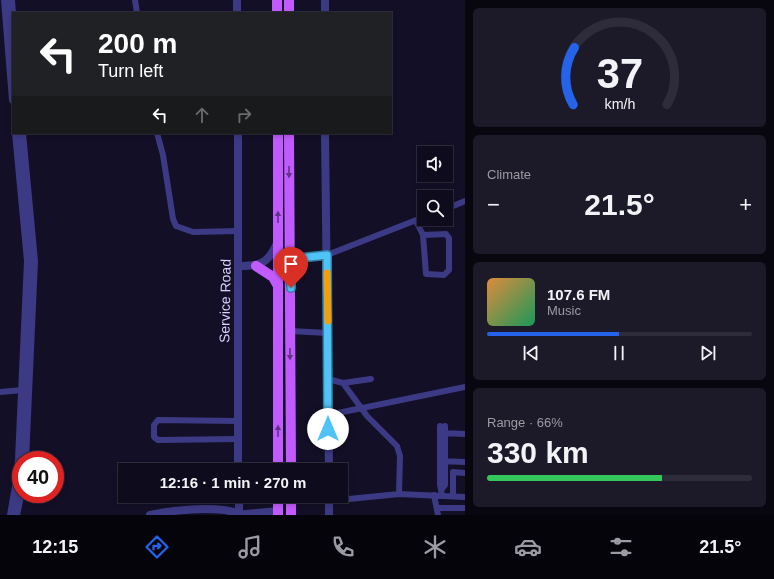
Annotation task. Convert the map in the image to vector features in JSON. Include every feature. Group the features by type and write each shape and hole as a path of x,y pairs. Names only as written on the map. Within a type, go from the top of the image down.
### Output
{"main road":[{"path":"276,0 277,12"},
{"path":"289,0 289,12"},
{"path":"278,134 278,463"},
{"path":"289,134 291,259 291,463"},
{"path":"256,266 273,277 278,286"},
{"path":"291,503 291,515"}],"street":[{"path":"5,0 12,88"},
{"path":"11,0 12,14"},
{"path":"135,0 137,12"},
{"path":"237,0 237,12"},
{"path":"325,0 325,12"},
{"path":"11,515 17,481 23,390 28,261 16,134"},
{"path":"22,134 34,261 25,451"},
{"path":"157,134 163,155 173,219 176,226 193,232 239,232"},
{"name":"Service Road","path":"238,134 238,463"},
{"path":"325,134 329,463"},
{"path":"453,206 465,201"},
{"path":"291,259 327,255 416,220 423,235 426,274 444,275 449,270 449,238 446,234 423,235"},
{"path":"239,266 256,266 268,259 278,242"},
{"path":"290,331 328,333"},
{"path":"328,379 342,383 371,379"},
{"path":"342,383 367,416 397,446 400,456 399,494"},
{"path":"328,415 465,387"},
{"path":"0,392 23,390"},
{"path":"238,421 158,420 154,425 154,437 158,440 238,439"},
{"path":"442,492 445,485 442,461 442,430 465,434"},
{"path":"442,461 465,462"},
{"path":"453,496 453,472 465,473"},
{"path":"348,497 399,494 434,495 442,492 453,496 465,497"},
{"path":"434,495 438,512 465,508"},
{"path":"16,515 19,503"},
{"path":"237,515 238,503"},
{"path":"329,503 329,515"},
{"path":"150,515 183,510 229,510 237,515 278,513"}],"slow traffic":[{"path":"327,273 328,321"}],"route":[{"path":"291,288 291,259 327,255 328,429"}]}
